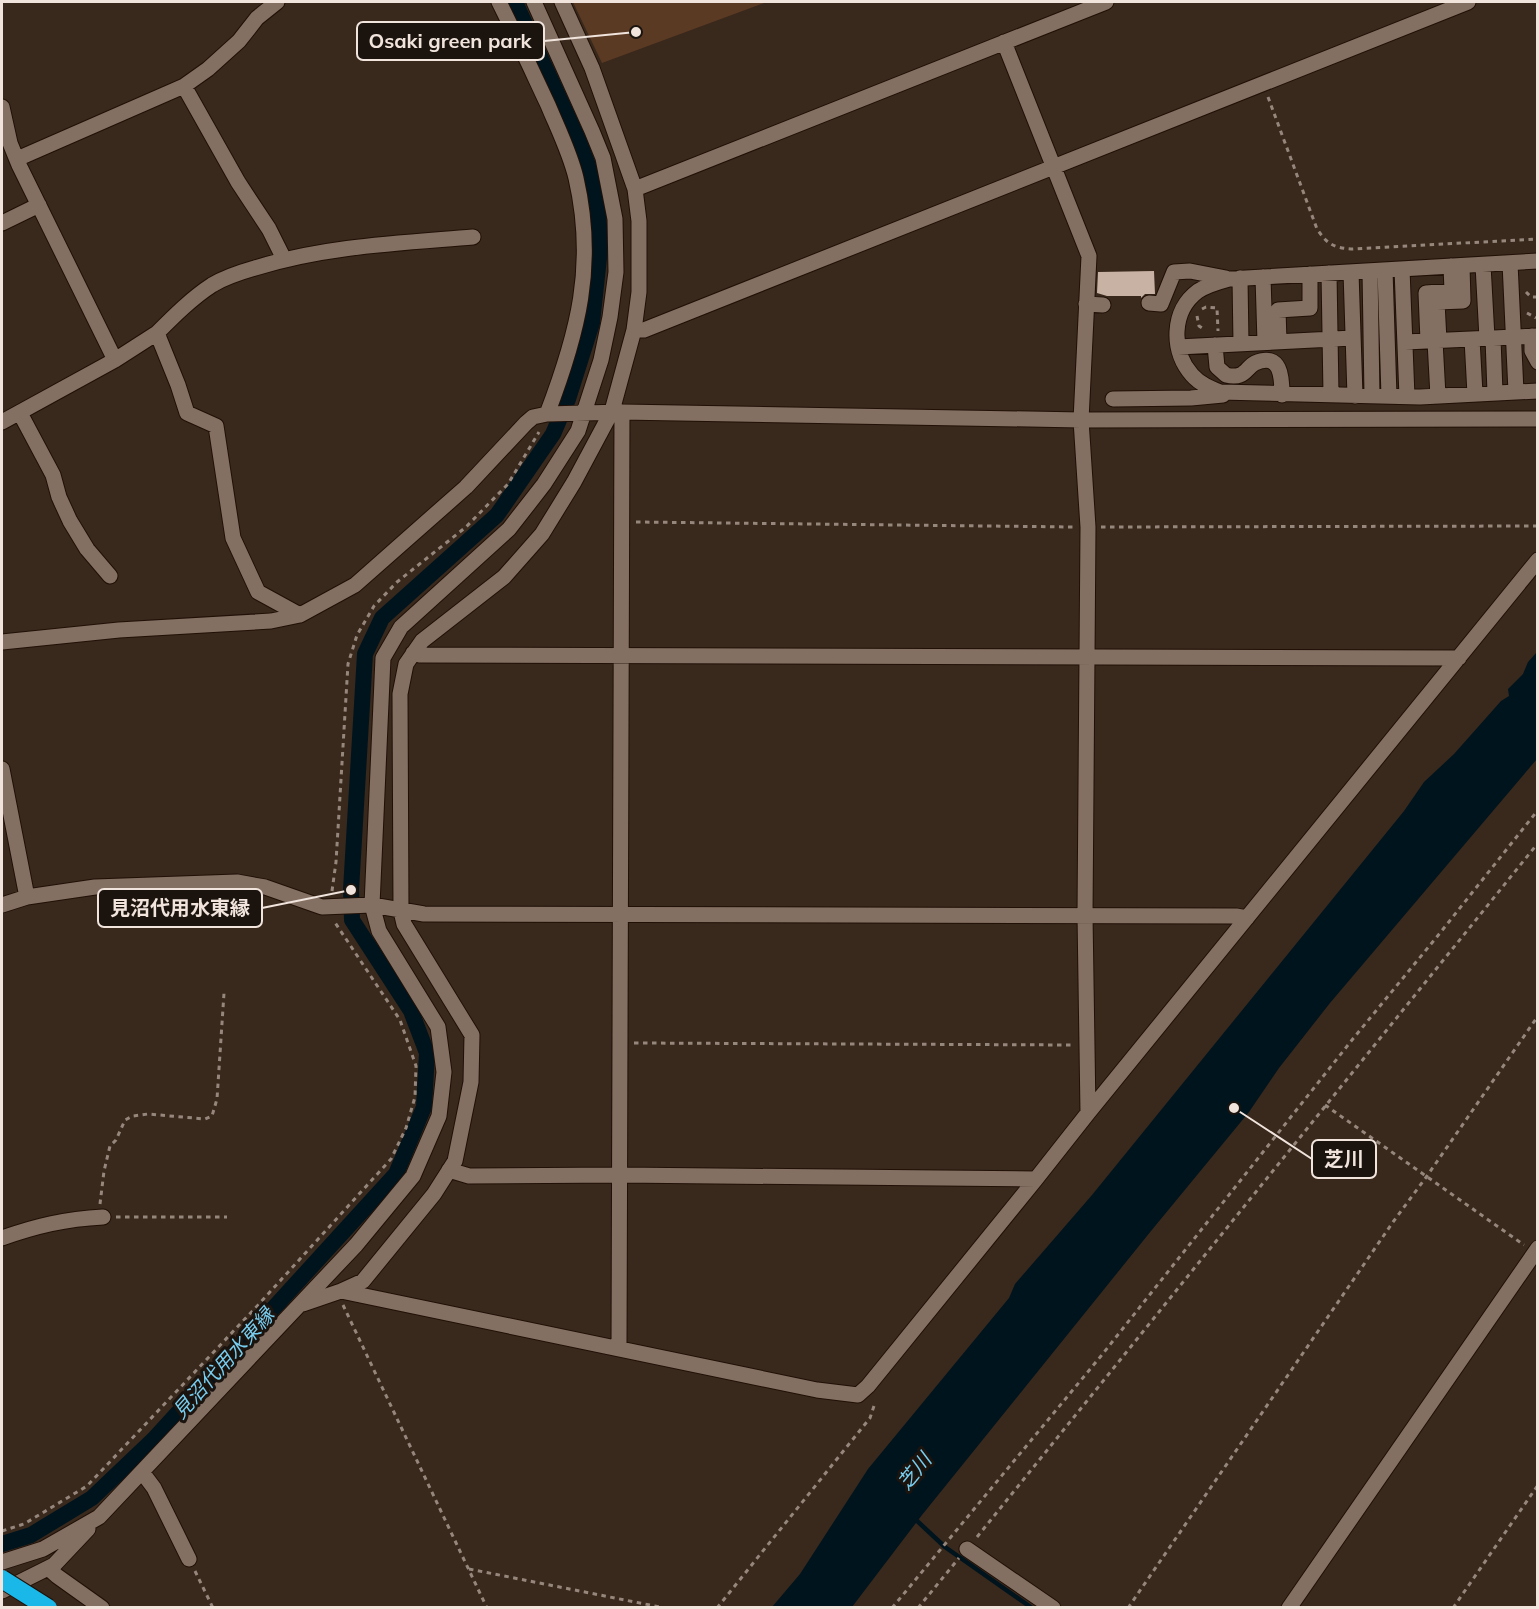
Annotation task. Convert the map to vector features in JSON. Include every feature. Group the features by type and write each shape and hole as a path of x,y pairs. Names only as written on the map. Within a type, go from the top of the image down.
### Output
{"highway":[{"path":"2,1579 48,1608"}],"street":[{"path":"17,159 184,86 208,69 239,41 257,18 277,2"},
{"path":"499,2 564,141 576,176 584,224 584,272 577,321 549,415"},
{"path":"2,1591 54,1565 356,1245 413,1176 439,1116 444,1072 438,1027 380,931 368,905 383,658 401,627 509,530 562,458 578,430 601,360 616,272 615,219 599,149 534,2"},
{"path":"562,2 592,68 635,189 639,221 640,256 634,330 617,412 622,522 619,1348"},
{"path":"635,189 1106,2"},
{"path":"634,330 644,330 1468,2"},
{"path":"1004,42 1089,256 1081,420 1088,527 1085,915 1088,1113"},
{"path":"184,86 238,182 269,229 284,259"},
{"path":"2,107 10,143 17,159 116,360"},
{"path":"2,224 39,205"},
{"path":"2,422 116,360 157,333 192,300 213,285 236,274 284,259 383,245 473,237"},
{"path":"1232,394 1207,387 1194,377 1183,363 1178,346 1180,315 1197,292 1215,282 1234,278 1538,261"},
{"path":"1510,263 1516,392"},
{"path":"1475,394 1484,338 1483,265"},
{"path":"1438,396 1434,341 1426,293 1452,291 1457,266"},
{"path":"1402,269 1407,397"},
{"path":"1386,270 1389,396"},
{"path":"1149,303 1161,303 1174,272 1190,271 1234,278"},
{"path":"1370,271 1372,396"},
{"path":"1351,272 1354,396"},
{"path":"1329,273 1331,395"},
{"path":"1272,342 1278,309 1310,308 1310,274"},
{"path":"1241,344 1247,309 1263,277"},
{"path":"1234,278 1247,309 1272,342"},
{"path":"1086,304 1103,305"},
{"path":"157,333 178,385 186,413 216,426 233,538 258,592 300,615"},
{"path":"1405,342 1535,336 1532,351 1538,362"},
{"path":"1178,346 1217,340 1241,344 1353,338"},
{"path":"1217,340 1217,367 1226,375 1239,376 1252,365 1262,362 1275,364 1281,373 1281,395"},
{"path":"1478,366 1495,393"},
{"path":"1113,399 1191,398 1232,394 1407,397 1538,391"},
{"path":"300,1305 363,1281 434,1194 455,1161 471,1082 472,1035 404,924 400,911 400,694 406,664 422,641 504,577 529,550 542,534 617,412"},
{"path":"2,642 119,630 271,621 300,615 355,585 466,487 533,417 617,412 1081,420 1538,419"},
{"path":"20,413 53,475 59,497 70,521 87,549 110,576"},
{"path":"339,1292 817,1390 858,1395 868,1386 1538,561"},
{"path":"413,653 420,655 1459,658"},
{"path":"2,769 27,897"},
{"path":"2,905 27,897 95,887 237,882 265,887 322,907 368,905 424,914 1085,915 1236,916 1246,918"},
{"path":"449,1170 469,1176 1036,1179"},
{"path":"2,1238 40,1225 64,1220 101,1217"},
{"path":"1289,1608 1536,1250"},
{"path":"142,1472 154,1488 189,1559"},
{"path":"2,1562 43,1549 99,1517"},
{"path":"967,1549 1053,1608"},
{"path":"48,1568 102,1608"}],"path":[{"path":"1263,83 1317,229 1325,241 1336,248 1538,239"},
{"path":"1524,286 1528,295 1537,297"},
{"path":"1527,301 1537,297"},
{"path":"1206,307 1217,308 1217,340 1208,330 1200,328 1197,320 1198,312 1206,307"},
{"path":"1525,308 1529,315 1536,318"},
{"path":"622,522 1088,527 1538,526"},
{"path":"892,1608 1101,1356 1538,810"},
{"path":"967,1549 1538,843"},
{"path":"2,1531 24,1524 87,1486 259,1304 391,1159 406,1128 415,1097 416,1066 400,1020 334,922"},
{"path":"224,993 217,1099 212,1116 204,1119 147,1114 125,1120 116,1140 110,1146 104,1171 101,1217 227,1217"},
{"path":"1128,1608 1393,1222 1538,1016"},
{"path":"620,1043 1087,1045"},
{"path":"1325,1105 1536,1250"},
{"path":"339,1292 487,1608"},
{"path":"717,1608 870,1418 874,1406 868,1386"},
{"path":"1453,1608 1538,1485"},
{"path":"189,1559 213,1608"},
{"path":"918,1608 955,1563"},
{"path":"469,1569 665,1608"}],"shaded area":[{"path":"573,2 767,2 602,63"}],"water":[{"path":"1537,652 1537,759 1330,1003 1279,1068 1249,1112 922,1515 852,1607 772,1607 800,1574 868,1469 1009,1298 1015,1284 1092,1195 1404,811 1424,782 1454,754 1501,701 1509,696 1508,689 1523,674 1528,662"}],"building":[{"path":"1154,271 1155,294 1145,294 1141,298 1141,296 1107,296 1097,293 1098,272"}],"waterway":[{"name":"見沼代用水東縁","path":"2,1544 31,1535 92,1498 155,1438 396,1174 424,1107 427,1053 411,1011 352,920 351,890 365,654 382,618 497,515 553,434 568,399 592,323 599,258 600,234 589,168 579,141 515,2"},
{"path":"915,1519 945,1547 1032,1608"}],"place":[{"name":"Osaki green park","path":"636,32"},
{"name":"見沼代用水東縁","path":"351,890"},
{"name":"芝川","path":"1234,1108"}]}
